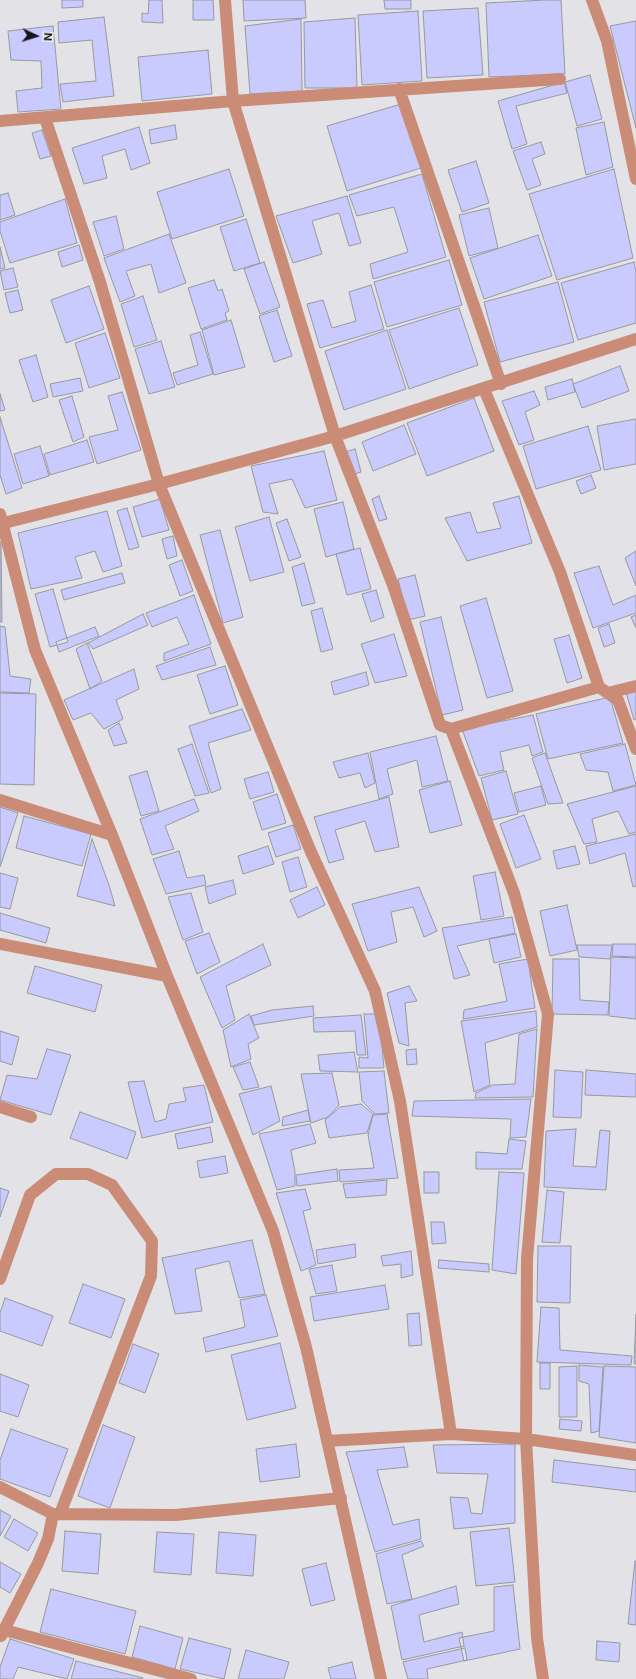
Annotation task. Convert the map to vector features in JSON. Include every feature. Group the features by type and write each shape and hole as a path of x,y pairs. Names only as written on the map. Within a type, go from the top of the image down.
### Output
{"street":[{"path":"225,0 233,101 335,436 393,585 440,725 451,729 604,690 636,686"},
{"path":"592,0 607,41 636,179"},
{"path":"0,121 233,101 560,78"},
{"path":"399,89 501,384"},
{"path":"45,118 100,282 159,484 311,852 375,991 400,1101 450,1434"},
{"path":"381,1679 306,1347 273,1231 167,976 112,835 35,650 1,520 159,484 335,436 501,384 636,339"},
{"path":"484,389 560,572 604,690 618,700 636,749"},
{"path":"451,729 514,893 548,1014 527,1259 526,1439 537,1638 543,1679"},
{"path":"0,800 112,835"},
{"path":"0,944 167,976"},
{"path":"0,1107 31,1117"},
{"path":"0,1278 30,1195 56,1174 88,1174 112,1185 152,1241 152,1276 56,1514 38,1563 2,1633 190,1679"},
{"path":"327,1440 450,1434 526,1439 636,1455"},
{"path":"0,1487 56,1514 176,1515 341,1498"}],"building":[{"path":"62,0 83,0 83,7 62,8"},
{"path":"149,0 162,0 163,23 142,22 142,13 148,14"},
{"path":"193,0 213,0 214,20 193,20"},
{"path":"243,0 305,0 306,18 244,21"},
{"path":"384,0 411,0 411,9 385,9"},
{"path":"561,0 565,74 489,77 486,3"},
{"path":"478,8 483,75 427,78 423,11"},
{"path":"418,11 422,81 362,85 358,15"},
{"path":"104,17 114,96 63,102 60,84 96,81 92,40 59,43 58,22"},
{"path":"355,18 357,88 305,88 304,22"},
{"path":"301,19 302,91 250,94 245,26"},
{"path":"636,21 636,128 610,26"},
{"path":"53,26 61,109 18,112 16,91 42,88 41,61 11,60 8,31"},
{"path":"208,50 212,94 142,101 138,57"},
{"path":"590,75 602,119 577,126 565,82"},
{"path":"564,82 567,93 516,106 527,144 512,149 498,101"},
{"path":"401,104 421,168 347,191 327,126"},
{"path":"604,122 613,167 586,175 576,128"},
{"path":"175,125 177,139 151,144 149,130"},
{"path":"139,127 150,163 131,170 125,149 102,156 107,178 84,184 72,148"},
{"path":"42,130 51,156 40,159 32,133"},
{"path":"541,142 545,154 532,159 541,185 527,190 513,151"},
{"path":"476,161 489,203 462,212 448,170"},
{"path":"229,169 244,216 172,239 157,192"},
{"path":"614,169 633,258 557,280 529,194"},
{"path":"422,174 446,257 373,279 370,264 408,252 394,207 357,216 349,195"},
{"path":"8,193 15,215 0,220 0,195"},
{"path":"347,196 361,243 349,246 339,213 312,221 322,254 293,263 276,216"},
{"path":"65,199 77,243 10,263 0,231 0,222"},
{"path":"489,208 498,248 469,256 459,215"},
{"path":"116,216 124,249 104,256 93,222"},
{"path":"246,219 260,263 234,271 220,227"},
{"path":"169,234 186,283 159,293 151,264 126,271 135,296 120,302 104,258"},
{"path":"538,235 552,276 484,299 470,258"},
{"path":"79,245 83,260 62,267 58,252"},
{"path":"0,247 5,268 0,269"},
{"path":"449,260 462,305 387,327 374,282"},
{"path":"264,262 280,307 260,314 244,269"},
{"path":"634,262 636,272 636,323 578,340 561,283"},
{"path":"13,268 18,287 4,290 0,271"},
{"path":"214,280 218,291 222,289 229,311 225,313 227,320 201,329 188,288"},
{"path":"558,282 574,342 500,362 484,302"},
{"path":"371,285 384,329 320,348 307,304 323,300 332,328 356,321 349,292"},
{"path":"89,286 104,329 66,343 51,300"},
{"path":"18,290 23,310 10,313 5,293"},
{"path":"143,296 157,340 134,347 121,304"},
{"path":"459,308 478,365 409,389 389,330"},
{"path":"277,310 292,356 274,362 259,316"},
{"path":"231,320 245,367 214,375 202,330"},
{"path":"387,330 406,389 344,410 325,351"},
{"path":"200,332 213,374 177,385 173,373 198,365 190,335"},
{"path":"105,333 120,378 89,388 75,343"},
{"path":"161,341 175,387 149,394 135,349"},
{"path":"36,355 48,397 33,402 19,360"},
{"path":"620,366 629,391 582,408 573,384"},
{"path":"80,378 83,391 53,397 50,384"},
{"path":"572,379 575,392 548,400 545,387"},
{"path":"534,391 540,405 525,412 534,440 519,445 502,401"},
{"path":"122,392 141,450 97,464 89,437 118,430 108,396"},
{"path":"0,394 5,410 0,411"},
{"path":"72,396 84,437 73,442 59,400"},
{"path":"474,398 494,451 427,476 407,423"},
{"path":"0,417 22,488 6,494 0,475"},
{"path":"636,419 636,464 604,470 597,426"},
{"path":"404,425 416,454 373,471 362,442"},
{"path":"588,426 601,470 536,489 523,446"},
{"path":"87,440 94,462 50,475 44,454"},
{"path":"40,446 49,476 23,484 14,454"},
{"path":"355,449 361,472 352,475 345,452"},
{"path":"324,451 337,500 305,508 292,479 269,484 278,514 263,512 251,466"},
{"path":"591,475 596,488 581,494 576,481"},
{"path":"379,496 387,519 379,521 372,499"},
{"path":"519,496 532,543 467,561 445,518 470,512 477,533 501,528 493,503"},
{"path":"160,499 169,530 142,537 133,507"},
{"path":"343,502 354,549 326,557 314,509"},
{"path":"127,508 139,547 129,550 117,511"},
{"path":"107,511 122,566 103,572 95,551 75,557 82,578 31,589 18,533"},
{"path":"269,517 284,572 250,581 235,527"},
{"path":"287,519 301,557 289,561 276,523"},
{"path":"220,530 243,617 223,623 200,535"},
{"path":"173,536 177,556 167,559 162,539"},
{"path":"1,542 2,622 0,622"},
{"path":"360,548 371,589 347,595 336,554"},
{"path":"636,551 636,586 625,558"},
{"path":"182,560 193,591 180,596 169,565"},
{"path":"304,563 315,603 302,606 292,567"},
{"path":"599,566 613,605 636,595 636,613 593,628 574,573"},
{"path":"122,573 125,583 64,600 61,590"},
{"path":"415,575 425,616 408,620 398,579"},
{"path":"53,589 68,642 50,647 35,594"},
{"path":"376,590 384,617 371,622 362,594"},
{"path":"194,595 211,644 164,661 164,653 189,644 177,617 152,627 146,613"},
{"path":"486,598 513,691 487,698 460,606"},
{"path":"322,608 333,649 321,652 311,611"},
{"path":"143,614 148,625 93,649 88,643"},
{"path":"636,615 636,628 631,617"},
{"path":"441,617 463,710 442,715 420,622"},
{"path":"609,624 615,643 604,647 598,628"},
{"path":"0,626 5,627 10,676 31,679 29,693 0,692"},
{"path":"95,627 99,636 59,652 56,642"},
{"path":"394,634 407,676 375,683 361,644"},
{"path":"569,635 582,678 567,683 554,639"},
{"path":"87,643 102,681 90,689 76,649"},
{"path":"210,647 216,665 162,680 156,666"},
{"path":"225,666 238,705 210,714 197,675"},
{"path":"134,669 139,689 116,700 123,719 104,729 91,713 73,720 64,700"},
{"path":"366,672 369,685 334,695 331,682"},
{"path":"636,690 636,719 634,720 626,692"},
{"path":"0,693 36,694 34,785 0,784"},
{"path":"610,697 623,743 548,759 536,714"},
{"path":"242,709 251,730 208,743 221,789 211,793 189,726"},
{"path":"533,715 543,752 532,756 529,745 500,752 504,770 479,776 462,729"},
{"path":"119,723 127,743 114,746 108,730"},
{"path":"436,736 448,781 422,787 417,760 387,769 393,794 379,799 370,752"},
{"path":"192,744 209,793 195,796 178,749"},
{"path":"625,744 636,785 613,791 608,772 586,770 580,754"},
{"path":"368,753 375,783 365,788 360,773 339,778 333,762"},
{"path":"545,753 563,803 548,804 532,758"},
{"path":"147,771 159,811 141,816 129,776"},
{"path":"506,771 518,814 492,820 481,778"},
{"path":"268,772 274,792 250,799 244,779"},
{"path":"450,781 462,825 430,833 419,790"},
{"path":"541,786 546,805 519,812 514,793"},
{"path":"636,786 636,832 629,834 618,811 592,819 597,842 584,844 567,804"},
{"path":"277,794 286,823 262,830 253,802"},
{"path":"389,797 399,847 375,852 365,821 335,830 344,859 329,863 314,817"},
{"path":"194,799 199,811 165,826 174,849 152,855 140,819"},
{"path":"0,807 18,813 0,867"},
{"path":"524,815 541,859 516,868 500,824"},
{"path":"24,816 91,834 82,866 16,848"},
{"path":"293,825 301,849 276,857 268,833"},
{"path":"636,834 636,886 633,887 625,853 590,864 586,846"},
{"path":"92,839 109,885 115,906 77,896"},
{"path":"268,846 274,864 243,874 238,856"},
{"path":"575,846 580,864 557,869 553,851"},
{"path":"179,851 187,878 204,875 206,885 166,894 153,859"},
{"path":"298,857 307,887 290,892 282,862"},
{"path":"495,872 504,916 481,920 473,876"},
{"path":"0,873 18,878 10,909 0,907"},
{"path":"233,880 236,894 209,904 205,887"},
{"path":"317,887 325,905 298,918 290,900"},
{"path":"419,887 437,931 424,937 413,907 391,912 397,942 368,951 352,904"},
{"path":"191,893 203,932 183,940 168,897"},
{"path":"567,905 577,950 550,956 540,911"},
{"path":"0,913 50,928 46,943 0,930"},
{"path":"512,917 515,933 457,946 470,975 454,979 442,928"},
{"path":"209,933 220,962 197,974 185,941"},
{"path":"516,934 521,957 494,963 489,939"},
{"path":"263,944 271,965 226,986 235,1020 222,1028 200,977"},
{"path":"613,944 636,944 636,957 612,956"},
{"path":"577,945 612,945 610,959 579,957"},
{"path":"611,957 636,958 636,1019 609,1016"},
{"path":"528,959 535,1008 463,1019 464,1010 507,1001 499,964"},
{"path":"553,959 579,959 580,1000 609,1002 608,1015 552,1014"},
{"path":"35,966 102,985 95,1012 27,993"},
{"path":"409,986 417,1001 405,1003 409,1046 399,1043 387,993"},
{"path":"313,1006 314,1016 254,1025 251,1016 272,1010"},
{"path":"536,1011 537,1027 485,1043 490,1085 474,1092 461,1021"},
{"path":"249,1014 259,1038 248,1044 251,1059 231,1067 223,1030"},
{"path":"364,1014 379,1014 384,1068 359,1068 359,1057 368,1058"},
{"path":"361,1015 366,1055 357,1055 355,1031 314,1032 313,1018"},
{"path":"537,1029 533,1097 475,1098 476,1093 493,1085 515,1084 519,1034"},
{"path":"0,1031 19,1037 12,1065 0,1061"},
{"path":"47,1049 71,1055 51,1115 0,1100 7,1075 37,1079"},
{"path":"416,1049 417,1064 407,1065 406,1050"},
{"path":"354,1052 358,1072 320,1071 318,1055"},
{"path":"250,1062 259,1087 243,1090 233,1067"},
{"path":"555,1070 583,1072 581,1118 553,1117"},
{"path":"586,1070 636,1074 636,1097 585,1095"},
{"path":"384,1071 389,1113 375,1114 362,1101 359,1072"},
{"path":"332,1073 339,1105 328,1117 311,1123 301,1074"},
{"path":"144,1081 155,1122 166,1119 169,1104 186,1101 183,1088 204,1085 213,1122 142,1138 128,1082"},
{"path":"271,1086 280,1121 253,1135 239,1094"},
{"path":"531,1099 526,1137 510,1138 511,1119 412,1116 414,1101"},
{"path":"361,1104 373,1114 367,1133 329,1138 325,1120 340,1107"},
{"path":"308,1110 310,1121 282,1126 283,1117"},
{"path":"80,1112 136,1132 127,1159 70,1138"},
{"path":"387,1114 398,1178 340,1182 339,1170 374,1168 368,1135 373,1115"},
{"path":"310,1124 316,1143 291,1150 295,1172 295,1186 277,1190 259,1134"},
{"path":"210,1127 213,1142 178,1149 175,1134"},
{"path":"576,1129 573,1166 596,1167 600,1130 610,1131 606,1190 544,1187 546,1131"},
{"path":"509,1139 526,1141 522,1169 476,1169 476,1152 507,1154"},
{"path":"225,1156 228,1173 200,1178 197,1161"},
{"path":"337,1169 338,1181 297,1186 296,1175"},
{"path":"424,1172 439,1172 439,1193 424,1193"},
{"path":"499,1172 524,1173 516,1274 492,1270"},
{"path":"387,1180 386,1195 346,1198 343,1184"},
{"path":"0,1188 9,1191 0,1217"},
{"path":"305,1189 311,1209 303,1211 316,1265 301,1271 276,1193"},
{"path":"547,1190 564,1192 560,1243 542,1242"},
{"path":"431,1222 444,1222 446,1243 432,1244"},
{"path":"252,1240 265,1294 239,1298 229,1261 195,1269 202,1311 175,1314 162,1258"},
{"path":"355,1244 356,1257 318,1264 316,1250"},
{"path":"538,1246 571,1246 570,1303 537,1302"},
{"path":"411,1251 413,1275 401,1278 401,1264 383,1266 381,1256"},
{"path":"439,1260 489,1264 489,1272 438,1268"},
{"path":"332,1265 337,1291 316,1294 309,1269"},
{"path":"83,1284 125,1299 111,1338 69,1323"},
{"path":"385,1285 389,1309 314,1321 310,1297"},
{"path":"266,1295 278,1336 206,1352 203,1338 245,1327 240,1300"},
{"path":"5,1298 53,1316 42,1346 0,1331 0,1313"},
{"path":"541,1307 559,1308 560,1350 632,1356 631,1365 537,1362"},
{"path":"419,1313 422,1345 409,1346 407,1314"},
{"path":"636,1315 636,1364 634,1364"},
{"path":"280,1343 296,1408 247,1420 231,1355"},
{"path":"133,1344 159,1354 145,1393 119,1383"},
{"path":"540,1363 550,1363 550,1389 540,1389"},
{"path":"579,1365 603,1367 599,1431 591,1433 589,1384 579,1381"},
{"path":"577,1366 577,1417 559,1417 559,1367"},
{"path":"604,1366 636,1367 636,1443 599,1437"},
{"path":"0,1374 29,1385 18,1417 0,1411"},
{"path":"560,1419 582,1421 581,1431 559,1429"},
{"path":"103,1425 135,1437 110,1508 78,1496"},
{"path":"11,1429 68,1449 50,1497 0,1479 0,1460"},
{"path":"296,1444 300,1477 260,1482 256,1449"},
{"path":"515,1444 515,1523 454,1529 450,1497 468,1498 471,1513 482,1514 488,1474 437,1473 433,1445"},
{"path":"404,1447 408,1467 377,1470 393,1525 419,1519 421,1539 375,1552 346,1452"},
{"path":"554,1460 636,1470 636,1492 552,1482"},
{"path":"0,1510 11,1516 0,1536"},
{"path":"14,1519 38,1533 28,1551 4,1537"},
{"path":"509,1528 515,1582 476,1586 470,1532"},
{"path":"65,1531 101,1534 98,1574 62,1571"},
{"path":"157,1532 194,1534 191,1575 154,1572"},
{"path":"219,1532 256,1535 253,1576 216,1573"},
{"path":"421,1541 424,1546 402,1555 412,1599 387,1604 376,1554"},
{"path":"636,1561 636,1625 628,1624"},
{"path":"0,1562 21,1574 10,1593 0,1587"},
{"path":"326,1563 335,1600 311,1606 302,1569"},
{"path":"513,1585 520,1649 464,1661 459,1638 494,1631 494,1587"},
{"path":"456,1586 459,1604 419,1615 424,1642 462,1632 464,1646 402,1660 391,1606"},
{"path":"51,1589 136,1611 125,1654 40,1632"},
{"path":"140,1626 183,1638 175,1669 132,1657"},
{"path":"189,1638 231,1649 224,1679 180,1669"},
{"path":"10,1639 74,1659 67,1679 18,1667 13,1679 0,1679 0,1667"},
{"path":"597,1641 620,1643 619,1662 596,1660"},
{"path":"465,1648 467,1660 427,1669 428,1679 408,1679 403,1662"},
{"path":"246,1650 289,1662 284,1679 238,1679"},
{"path":"76,1661 143,1678 143,1679 71,1679"},
{"path":"352,1662 356,1679 331,1679 328,1668"}]}
